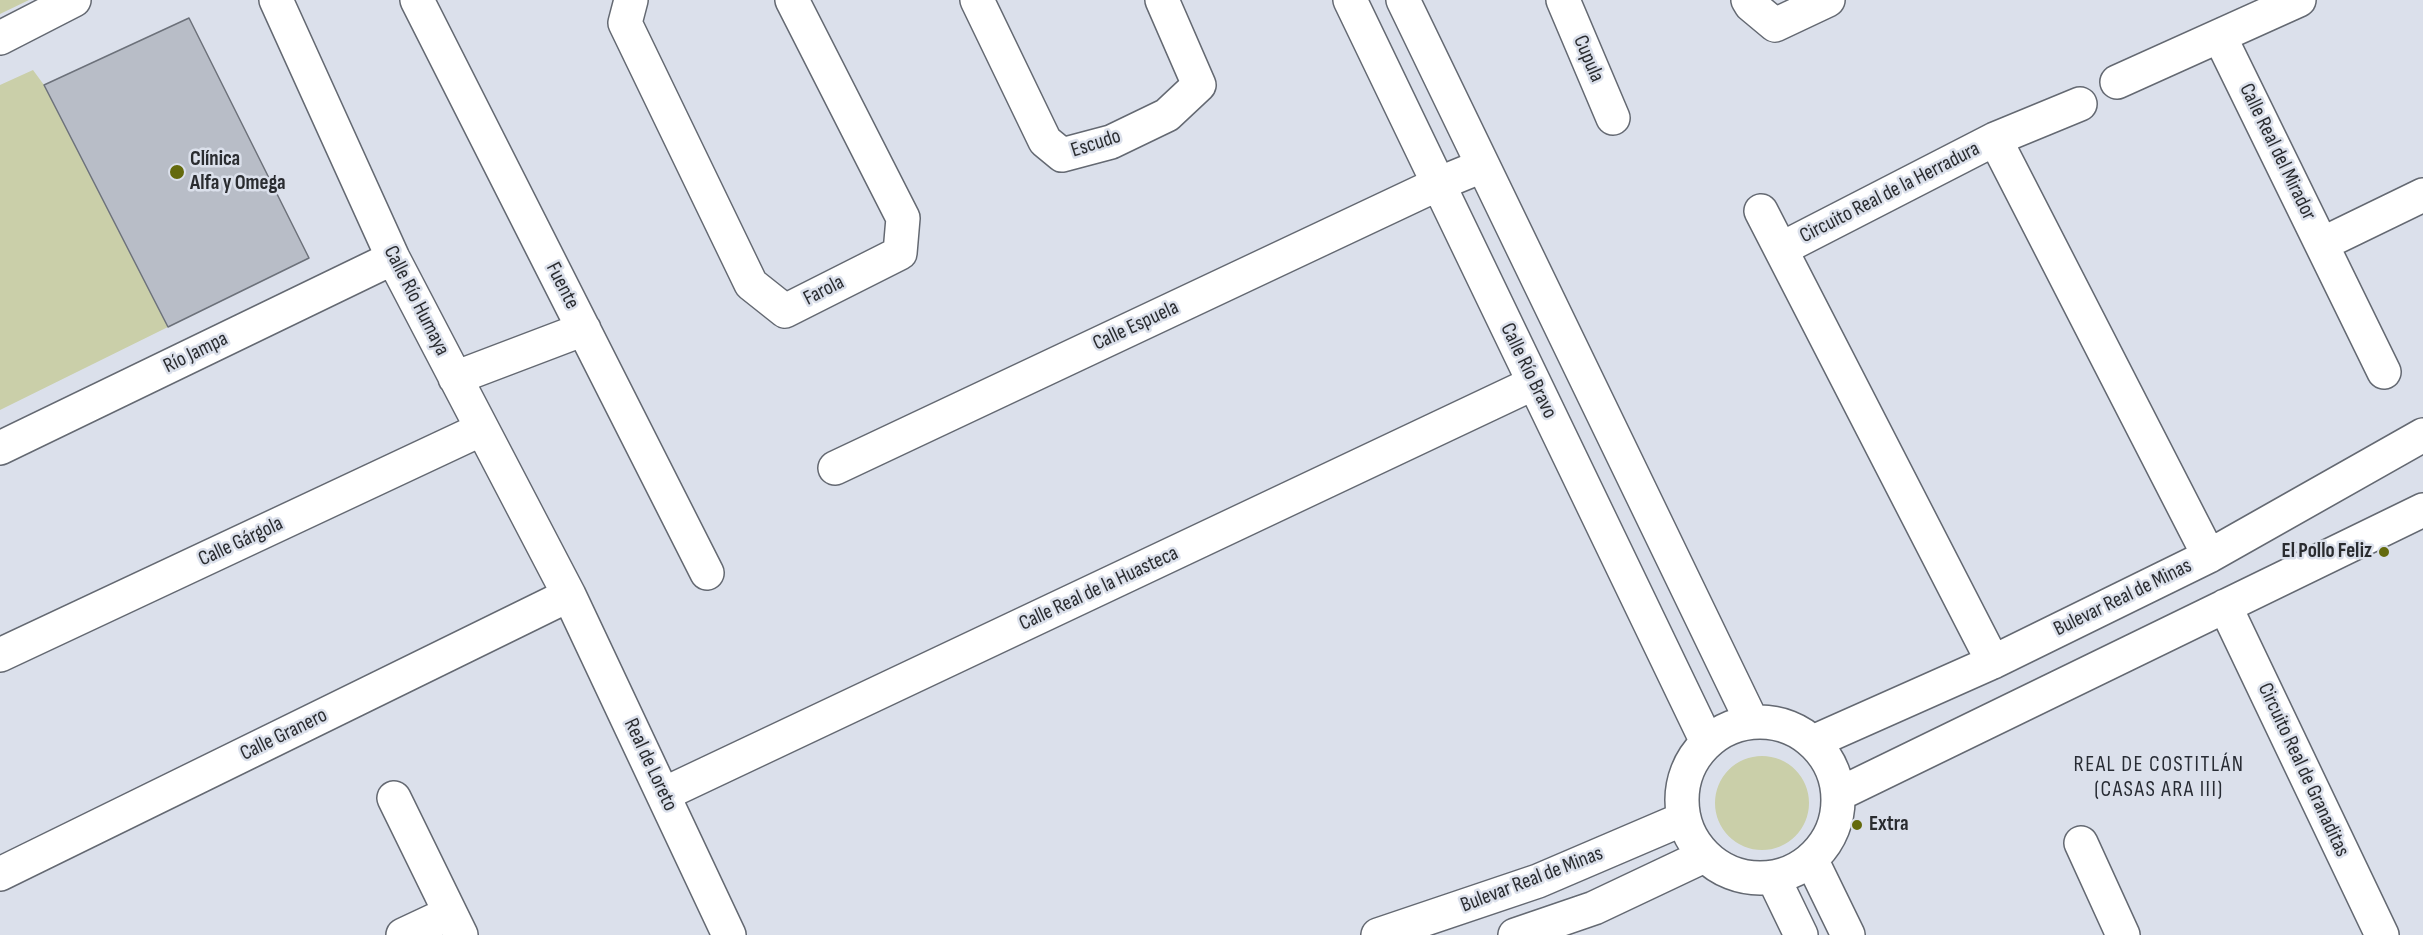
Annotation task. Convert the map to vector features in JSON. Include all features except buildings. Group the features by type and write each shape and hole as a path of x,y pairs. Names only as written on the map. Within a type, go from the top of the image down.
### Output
{"street":[{"path":"0,38 74,0"},
{"name":"Calle Río Humaya","path":"276,0 393,258 569,596"},
{"name":"Fuente","path":"417,0 707,573"},
{"name":"Farola","path":"631,0 625,22 751,284 785,311 900,253 903,218 792,0"},
{"name":"Escudo","path":"977,0 1045,141 1062,155 1111,142 1167,115 1199,85 1162,0"},
{"name":"Calle Río Bravo","path":"1350,0 1707,742"},
{"path":"1403,0 1752,722"},
{"name":"Cupula","path":"1563,0 1613,118"},
{"path":"1749,2 1775,25 1828,0"},
{"path":"2117,82 2299,0"},
{"name":"Calle Real del Mirador","path":"2220,37 2322,244 2423,195"},
{"path":"1995,139 2080,104"},
{"name":"Circuito Real de la Herradura","path":"1993,662 1781,249 1995,139 2209,556"},
{"name":"Calle Espuela","path":"835,468 1438,184 1482,166"},
{"path":"1761,211 1781,249"},
{"path":"2322,244 2384,372"},
{"name":"Río Jampa","path":"0,448 393,258"},
{"path":"455,378 584,329"},
{"name":"Calle Real de la Huasteca","path":"664,794 1534,383"},
{"name":"Calle Gárgola","path":"0,656 482,429"},
{"name":"Bulevar Real de Minas","path":"1813,742 1993,662 2209,556 2423,435"},
{"path":"1839,794 2423,510"},
{"name":"Real de Loreto","path":"569,596 729,935"},
{"name":"Calle Granero","path":"0,874 569,596"},
{"name":"Circuito Real de Granaditas","path":"2225,606 2382,935"},
{"path":"1752,722 1774,723 1795,729 1813,742 1826,756 1839,794 1838,811 1824,846 1811,859 1794,870 1773,877 1748,878 1725,870 1704,856 1695,845 1683,819 1682,792 1690,765 1707,742 1727,729 1752,722"},
{"path":"394,798 455,924 404,935"},
{"name":"Bulevar Real de Minas","path":"1378,935 1538,881 1683,819"},
{"path":"2081,843 2123,935"},
{"path":"1516,935 1594,908 1704,856"},
{"path":"1811,859 1848,935"},
{"path":"1773,877 1801,935"}],"green space":[{"path":"0,0 29,0 0,14"},
{"path":"33,70 44,85 168,327 0,410 0,85"},
{"path":"1753,756 1771,756 1796,769 1806,785 1809,803 1806,821 1796,837 1771,850 1753,850 1728,837 1715,812 1715,794 1728,769"}],"place":[{"name":"Clínica Alfa y Omega","path":"177,172"},
{"name":"El Pollo Feliz","path":"2384,552"},
{"name":"Extra","path":"1857,825"}],"district":[{"name":"REAL DE COSTITLÁN (CASAS ARA III)","path":"2159,778"}]}
